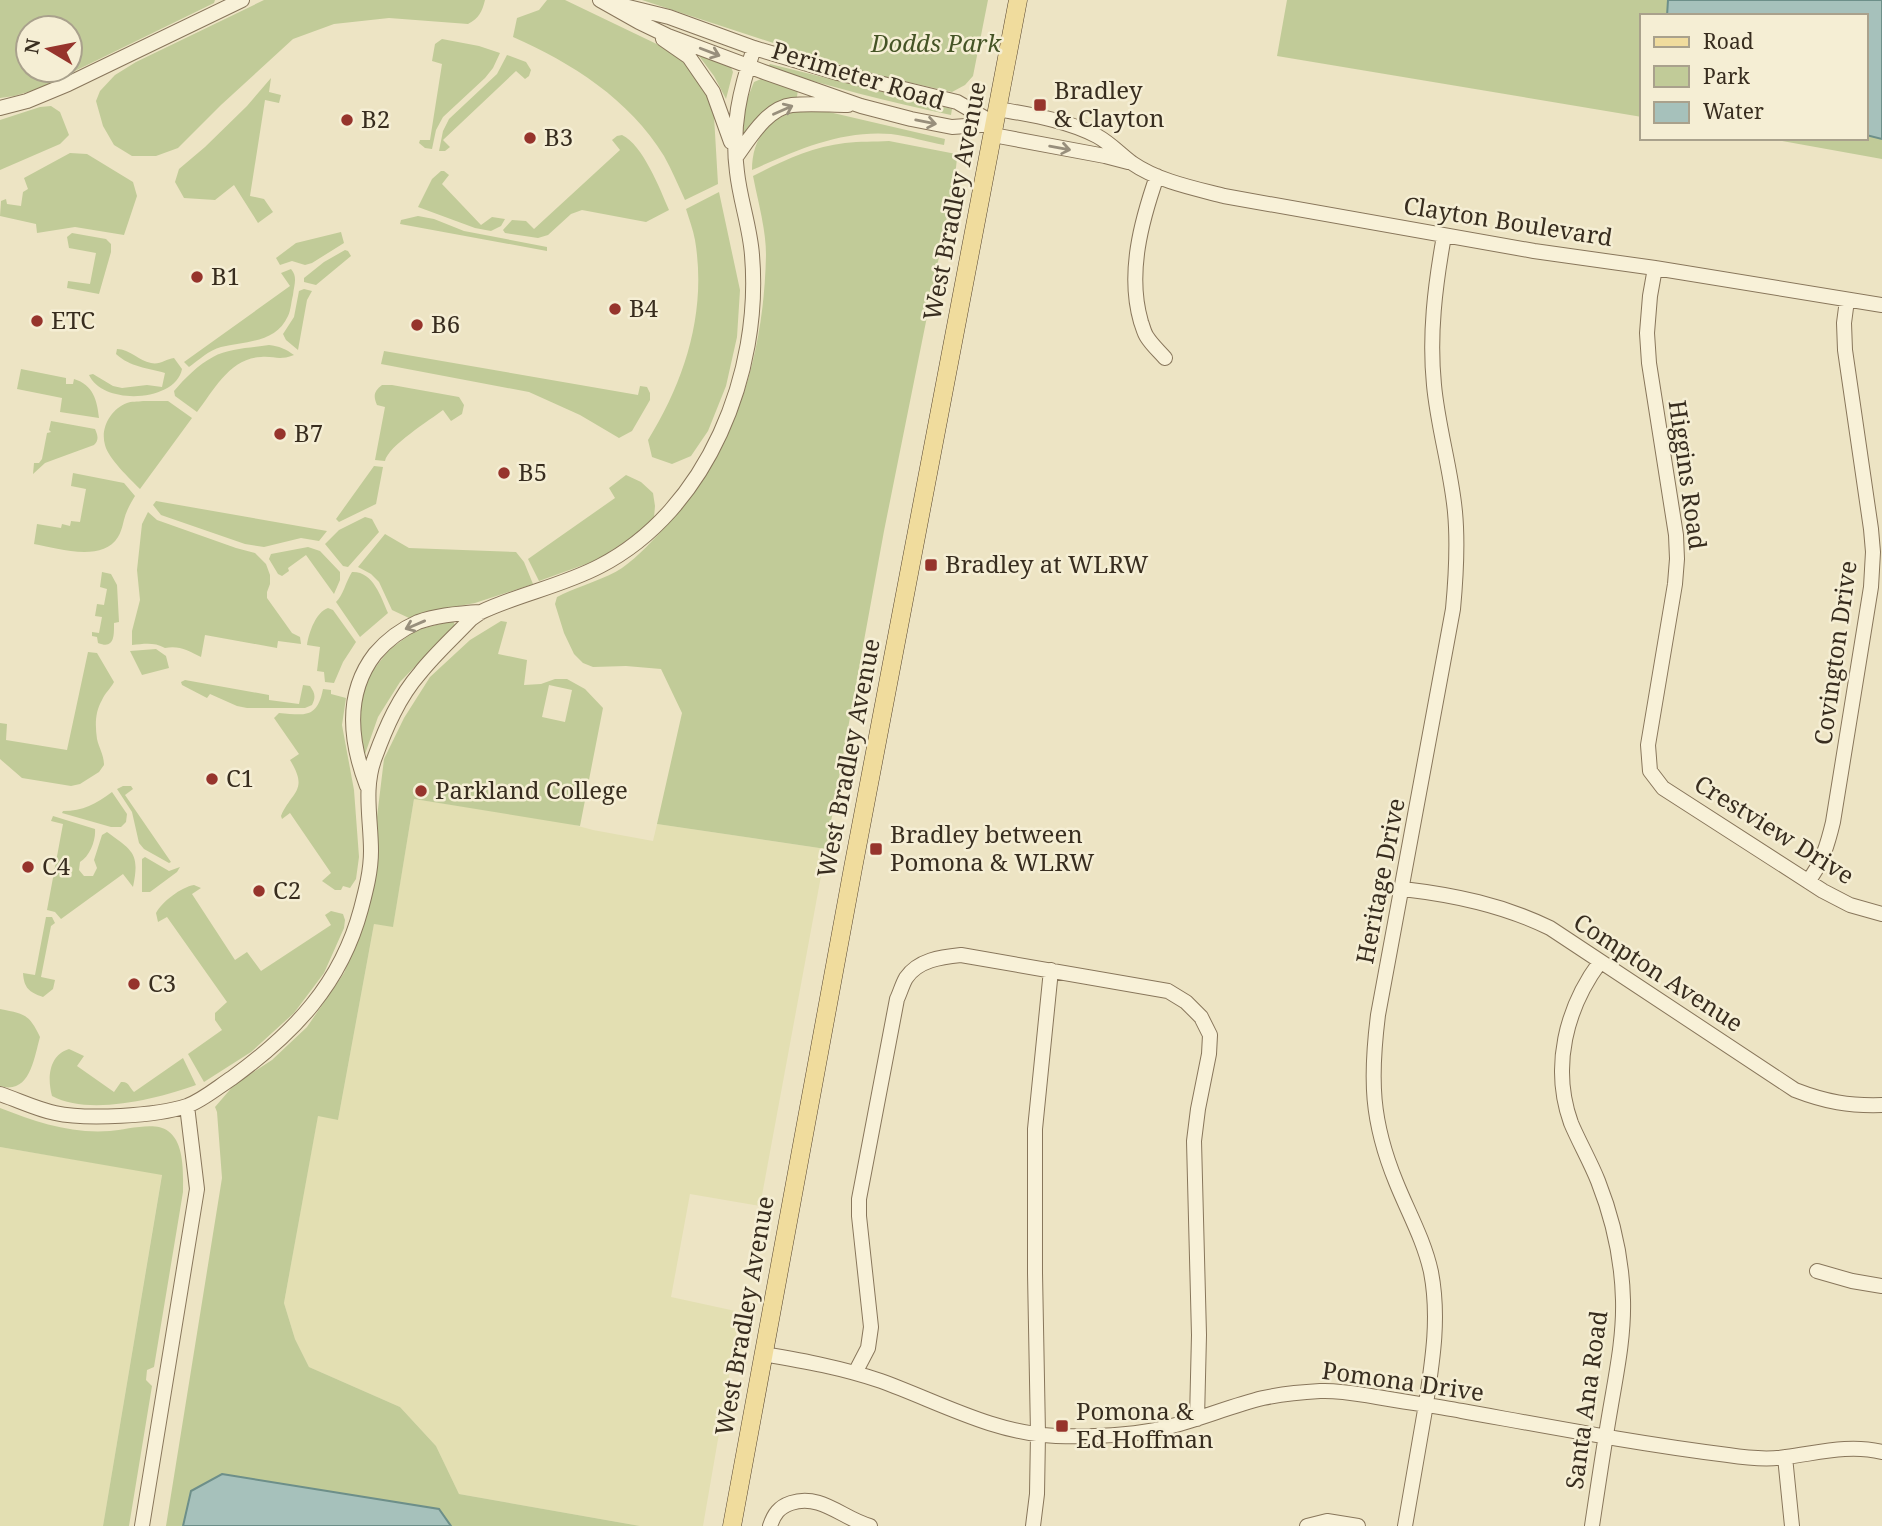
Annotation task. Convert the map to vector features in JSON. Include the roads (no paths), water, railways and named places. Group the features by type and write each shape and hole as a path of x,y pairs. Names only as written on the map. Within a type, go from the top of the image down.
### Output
{"main road":[{"name":"West Bradley Avenue","path":"732,1526 850,881 1018,0"}],"street":[{"path":"0,108 27,101 68,84 242,0"},
{"name":"Perimeter Road","path":"603,1 669,17 754,48 838,73 957,102 995,122"},
{"name":"Perimeter Road","path":"603,1 668,36 862,106 952,127 995,122"},
{"path":"639,22 689,57 713,92 736,157"},
{"name":"Perimeter Road","path":"0,1094 55,1114 118,1116 158,1111 187,1105 206,1096 271,1049 295,1026 327,986 342,960 356,926 368,881 371,853 368,787 374,758 392,717 420,672 481,612 598,567 633,545 675,505 694,480 710,454 737,389 752,314 750,234 736,170 735,121 754,48"},
{"path":"736,157 760,125 775,112 789,105 862,106"},
{"name":"Clayton Boulevard","path":"995,122 1133,163"},
{"name":"Clayton Boulevard","path":"995,122 1065,123 1098,136 1133,163 1157,176 1224,196 1444,236 1882,306"},
{"path":"1157,176 1147,207 1136,262 1135,282 1138,311 1145,335 1165,358"},
{"name":"Heritage Drive","path":"1405,1526 1436,1328 1435,1305 1424,1245 1395,1181 1382,1143 1372,1083 1378,1015 1444,663 1456,574 1455,513 1437,414 1432,350 1434,303 1444,236"},
{"name":"Higgins Road","path":"1650,771 1648,745 1677,559 1676,535 1648,363 1647,333 1655,268"},
{"name":"Covington Drive","path":"1808,881 1820,864 1833,822 1871,587 1871,529 1844,350 1847,300"},
{"name":"Perimeter Road","path":"368,787 355,750 352,728 355,691 369,662 391,639 417,623 462,613 481,612"},
{"name":"Crestview Drive","path":"1650,771 1663,788 1808,881 1843,902 1882,914"},
{"name":"Compton Avenue","path":"1403,888 1461,898 1523,915 1550,929 1795,1090 1835,1103 1882,1105"},
{"path":"855,1373 868,1348 871,1328 859,1199 897,999 907,977 921,964 940,957 961,955 1168,991 1186,1002 1201,1017 1210,1035 1194,1141 1199,1335 1197,1419"},
{"name":"Santa Ana Road","path":"1592,1526 1621,1342 1623,1300 1616,1238 1597,1179 1571,1123 1562,1072 1564,1042 1570,1018 1589,978 1600,962"},
{"path":"1033,1526 1037,1494 1038,1434 1035,1129 1051,970"},
{"path":"142,1526 197,1189 187,1105"},
{"path":"1817,1271 1882,1286"},
{"name":"Pomona Drive","path":"764,1354 855,1373 973,1419 1038,1434 1101,1436 1161,1429 1265,1398 1326,1391 1346,1392 1730,1456 1785,1457 1841,1448 1882,1452"},
{"path":"1785,1457 1791,1526"},
{"path":"769,1526 776,1512 783,1506 797,1501 810,1501 827,1505 870,1526"},
{"path":"1307,1526 1327,1521 1357,1526"}],"water":[{"path":"1668,0 1882,0 1882,139 1868,136 1868,14 1667,14"},
{"path":"222,1474 439,1509 451,1526 183,1526 191,1491"}],"place":[{"name":"Bradley & Clayton","path":"1040,105"},
{"name":"B2","path":"347,120"},
{"name":"B3","path":"530,138"},
{"name":"B1","path":"197,277"},
{"name":"B4","path":"615,309"},
{"name":"ETC","path":"37,321"},
{"name":"B6","path":"417,325"},
{"name":"B7","path":"280,434"},
{"name":"B5","path":"504,473"},
{"name":"Bradley at WLRW","path":"931,565"},
{"name":"C1","path":"212,779"},
{"name":"Parkland College","path":"421,791"},
{"name":"Bradley between Pomona & WLRW","path":"876,849"},
{"name":"C4","path":"28,867"},
{"name":"C2","path":"259,891"},
{"name":"C3","path":"134,984"},
{"name":"Pomona & Ed Hoffman","path":"1062,1426"}],"park label":[{"name":"Dodds Park","path":"936,44"}]}
